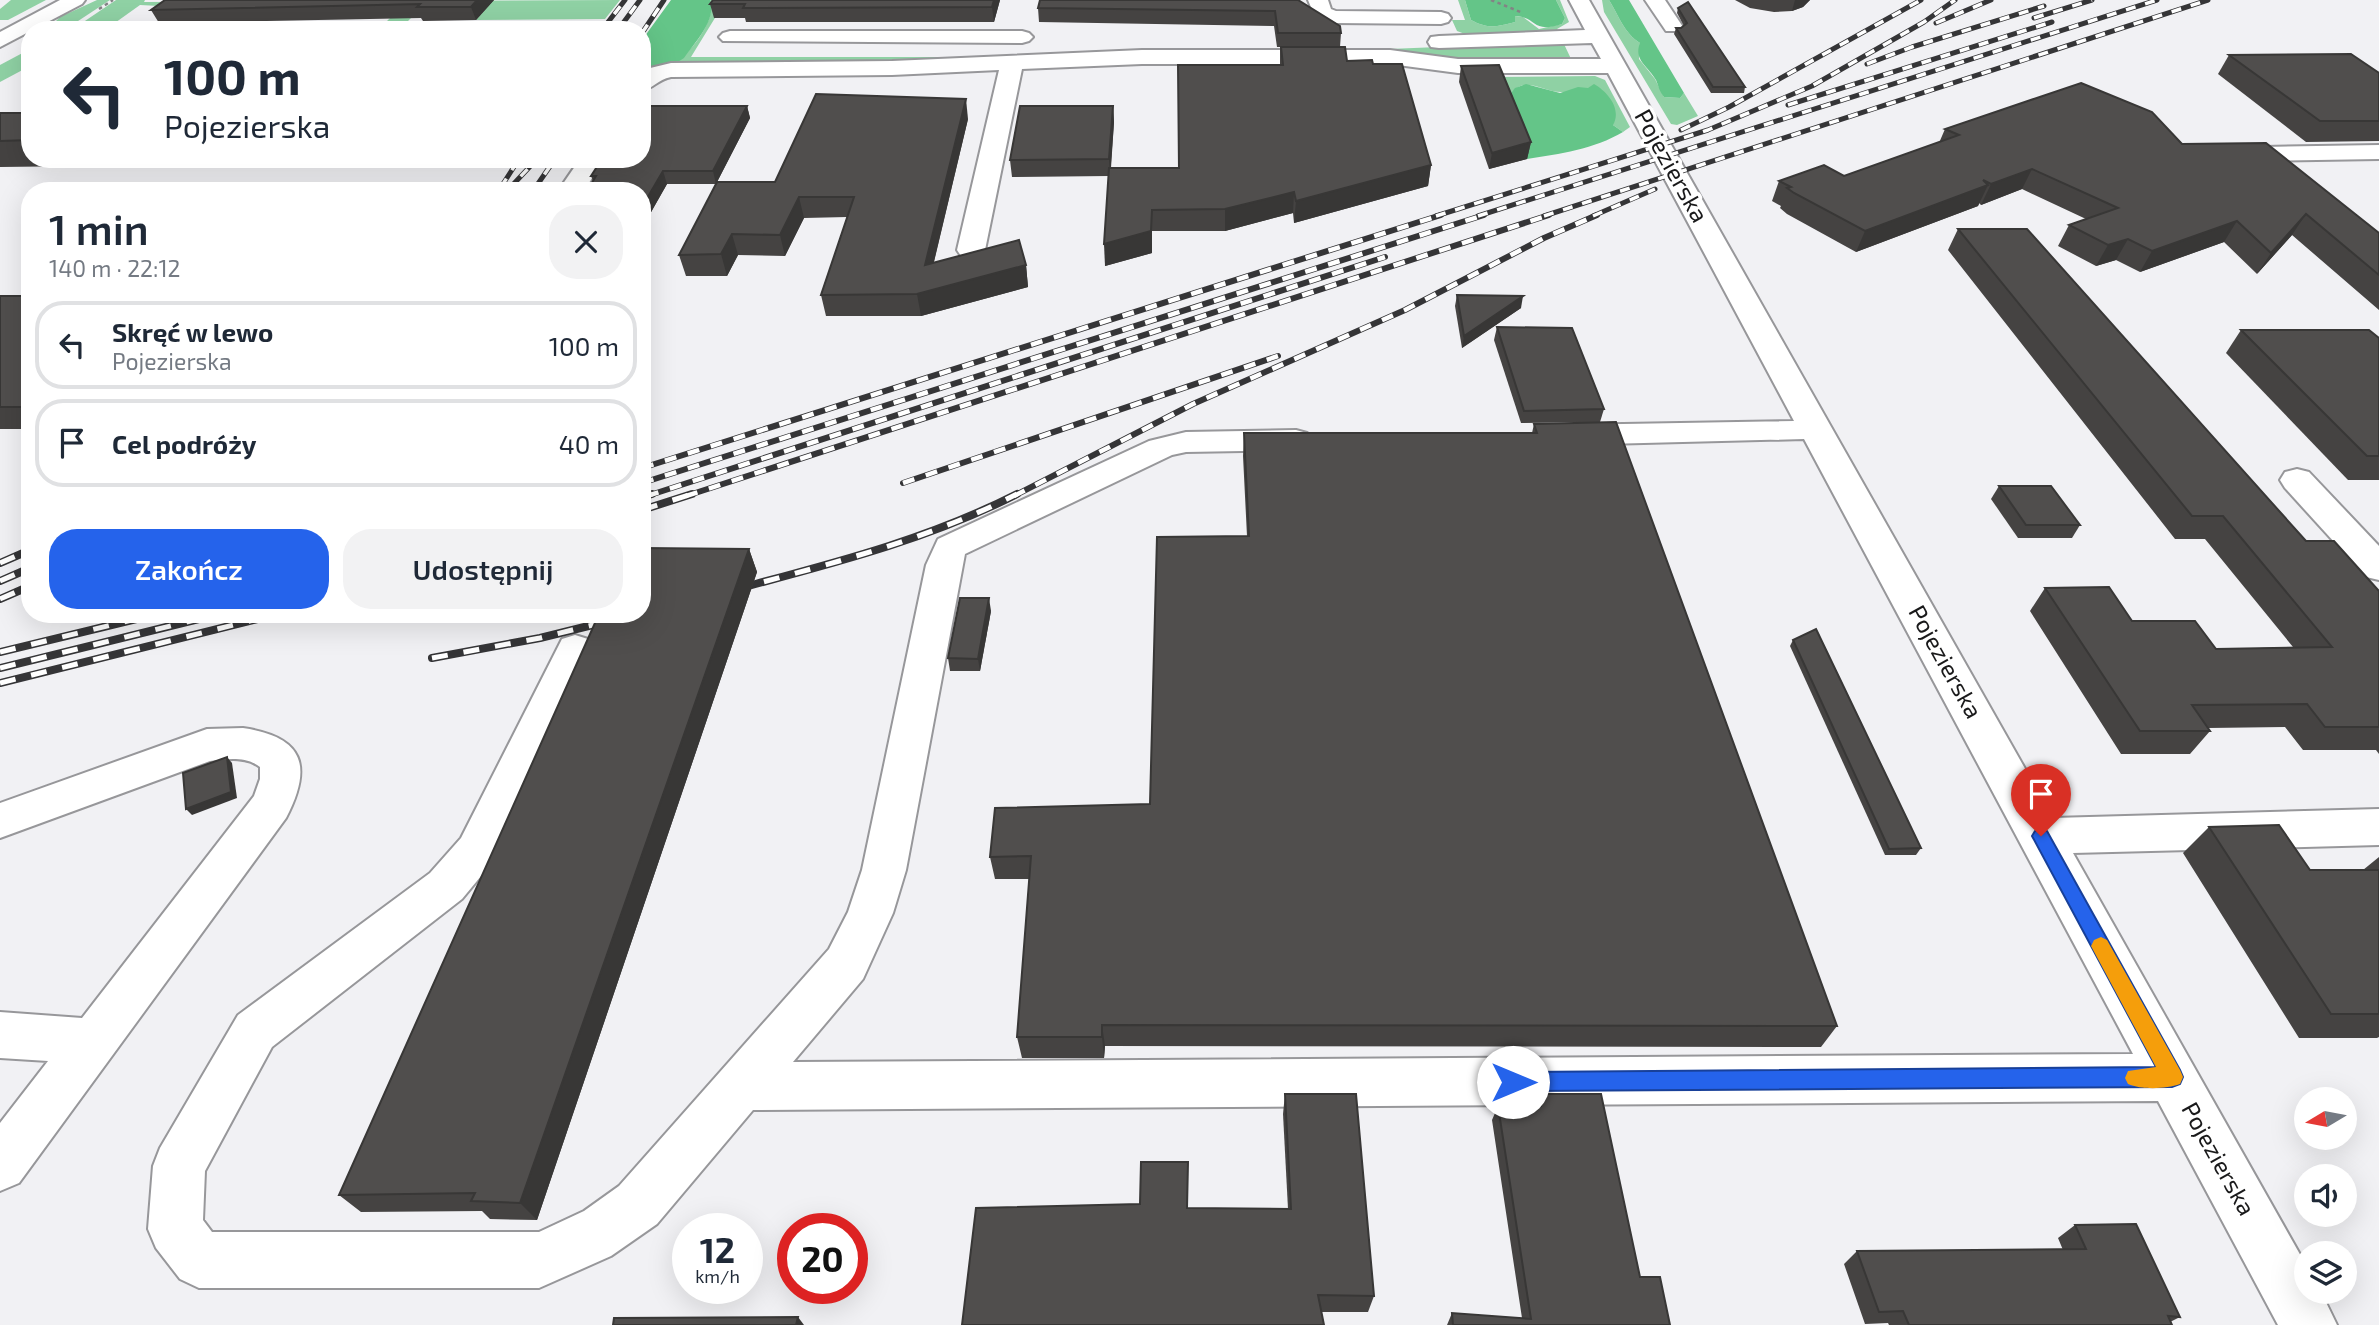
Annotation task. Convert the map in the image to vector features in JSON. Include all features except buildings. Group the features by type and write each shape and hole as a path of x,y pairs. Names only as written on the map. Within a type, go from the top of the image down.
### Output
{"street":[{"path":"37,21 75,0"},
{"path":"1318,0 1322,13 1338,18 1438,9 1451,41"},
{"name":"Pojezierska","path":"1579,0 2309,1325"},
{"path":"1655,0 1673,27"},
{"path":"0,41 21,30"},
{"path":"730,37 1037,37"},
{"path":"1107,38 1271,45 1451,41 1608,51"},
{"path":"651,75 671,70 891,68 1117,57 1390,57 1458,66 1608,51"},
{"path":"971,250 1012,62"},
{"path":"2263,154 2378,153"},
{"path":"1531,436 1816,429"},
{"path":"575,649 476,851 446,886 255,1031 179,1166 175,1229 199,1260 539,1260 581,1244 614,1226 630,1212 846,964 870,913 884,870 944,565 950,547 1161,448 1186,442 1338,439"},
{"path":"2297,480 2379,569"},
{"path":"0,821 207,745 233,742 264,746 278,762 281,779 271,806 0,1165"},
{"path":"2041,836 2379,827"},
{"path":"0,1035 93,1041"},
{"path":"741,1086 2172,1077"}],"green space":[{"path":"11,0 46,0 8,20 0,20 0,9"},
{"path":"97,0 110,0 78,21 56,21"},
{"path":"116,0 620,0 605,19 476,20 487,7 421,8 408,21 387,21 390,18 140,5 118,21 85,21"},
{"path":"671,0 710,0 708,23 684,58 679,61 669,65 651,66 651,28"},
{"path":"710,0 726,0 691,57 967,57 1111,50 1364,50 1563,42 1573,63 670,66 685,55 699,38 709,18"},
{"path":"1458,0 1465,0 1471,20 1487,26 1515,22 1515,16 1523,17 1539,29 1562,24 1565,18 1556,0 1560,0 1569,22 1557,29 1558,31 1465,34 1457,31 1452,20 1465,20"},
{"path":"1465,0 1556,0 1565,18 1562,24 1552,27 1540,26 1515,16 1515,22 1487,26 1471,20"},
{"path":"1602,0 1609,0 1626,29 1640,43 1639,59 1655,79 1664,97 1680,98 1684,93 1698,116 1677,125 1671,124 1604,12"},
{"path":"1609,0 1629,0 1684,93 1680,98 1662,95 1656,80 1640,59 1640,43 1626,29"},
{"path":"21,54 21,71 0,82 0,65"},
{"path":"1595,76 1605,80 1630,127 1623,132 1613,125 1588,88 1561,92 1528,85 1516,88 1510,94 1494,77"},
{"path":"1526,84 1560,93 1578,87 1588,88 1594,84 1612,102 1616,113 1613,125 1623,132 1589,147 1527,159 1510,94 1515,88"}],"railway":[{"path":"609,21 625,0"},
{"path":"625,21 640,0"},
{"path":"650,21 664,0"},
{"path":"1681,130 1729,107 1921,0"},
{"path":"1436,216 1708,130 1812,86 1924,22 1955,0"},
{"path":"1936,23 1991,0"},
{"path":"2034,18 2092,0"},
{"path":"1478,216 2157,0"},
{"path":"1544,216 2208,0"},
{"path":"1867,64 1912,47 2044,6"},
{"path":"1788,105 2052,22"},
{"path":"504,182 513,168"},
{"path":"515,182 529,168"},
{"path":"539,182 549,168"},
{"path":"1593,216 1655,189"},
{"path":"651,465 1441,215"},
{"path":"651,480 1484,215"},
{"path":"686,496 1549,215"},
{"path":"1014,496 1193,404 1405,310 1544,238 1597,215"},
{"path":"651,495 1385,257"},
{"path":"903,483 1278,356"},
{"path":"651,507 692,494"},
{"path":"733,590 913,538 1017,494"},
{"path":"0,563 21,554"},
{"path":"0,581 21,572"},
{"path":"0,599 21,590"},
{"path":"0,652 120,623"},
{"path":"0,668 182,623"},
{"path":"0,683 242,623"},
{"path":"432,658 540,638 601,623"}],"slow traffic":[{"path":"2101,946 2172,1077 2135,1078"}],"route":[{"path":"1513,1082 2172,1077 2041,836"}]}
